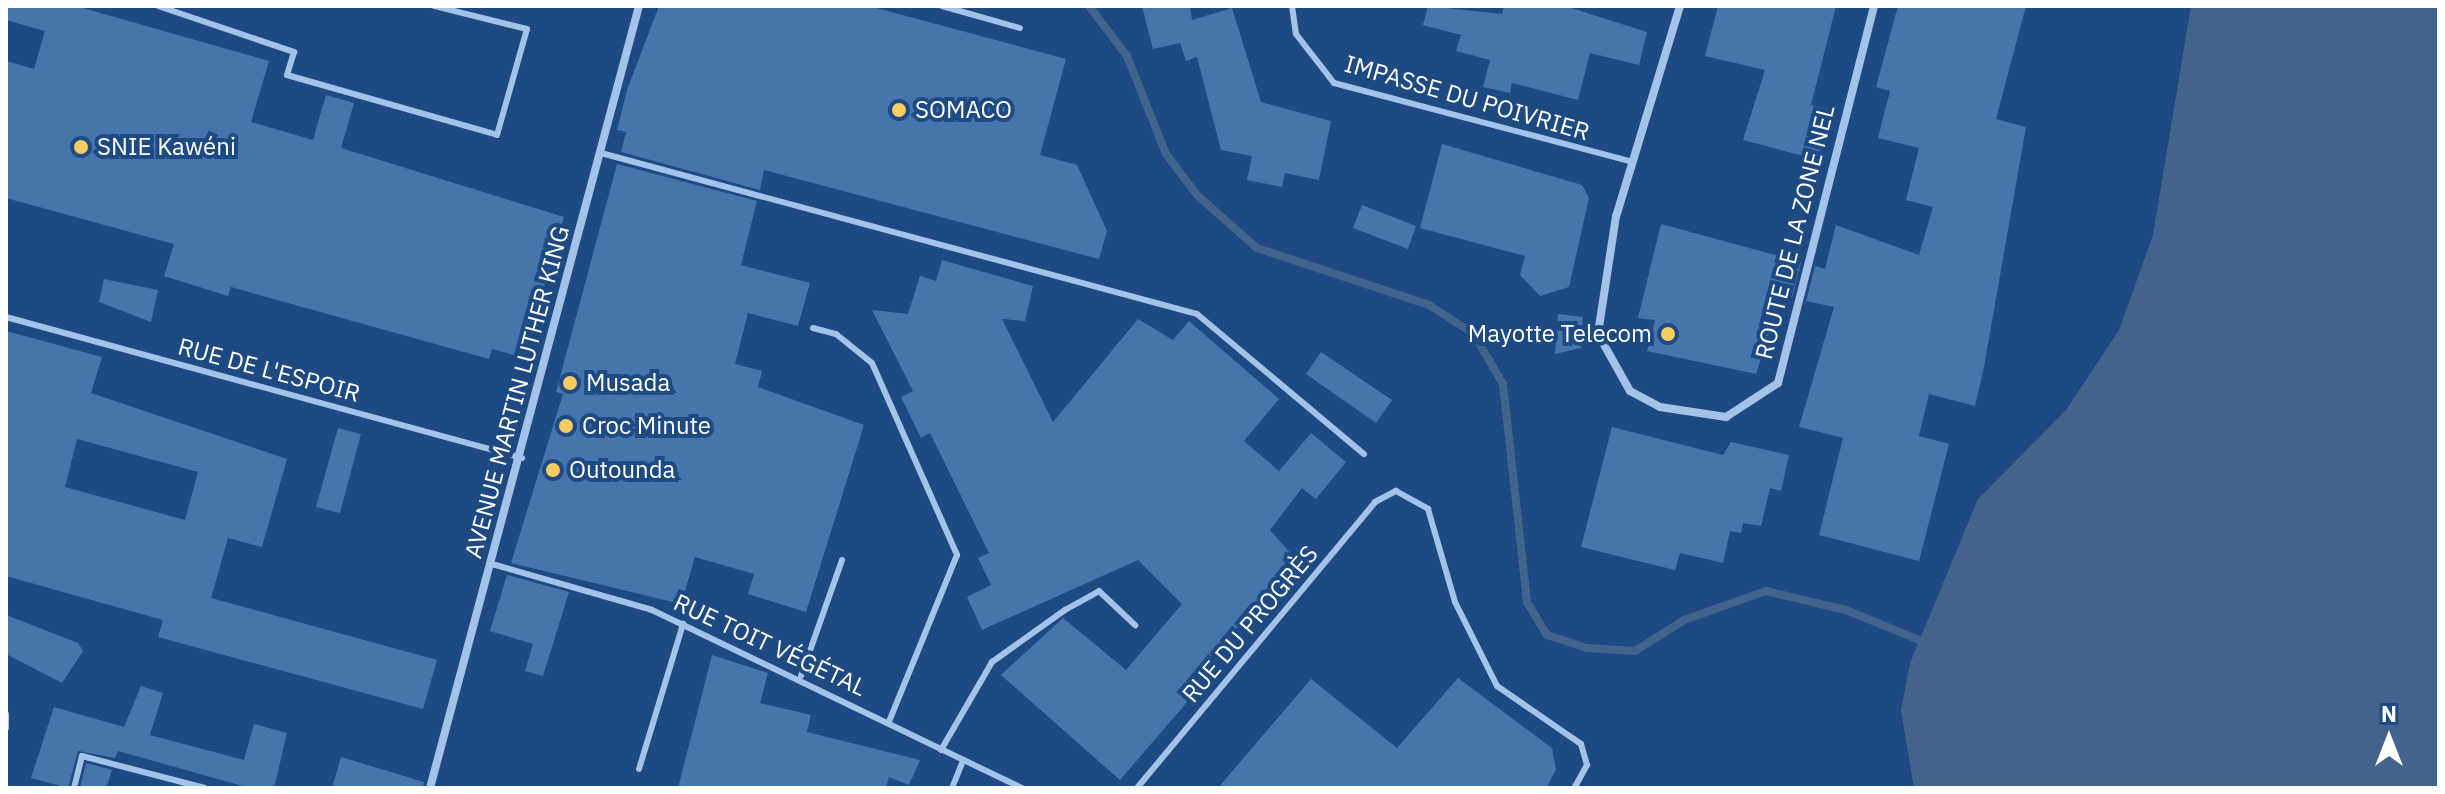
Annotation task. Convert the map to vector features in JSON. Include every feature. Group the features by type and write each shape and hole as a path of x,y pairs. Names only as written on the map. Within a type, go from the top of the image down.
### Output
{"street":[{"name":"AVENUE MARTIN LUTHER KING","path":"430,788 522,458 639,6"},
{"name":"ROUTE DE LA ZONE NEL","path":"1680,6 1630,161 1598,334 1630,391 1660,407 1726,417 1752,407 1778,383 1874,6"}],"lane":[{"path":"158,6 294,52 287,75 497,135 527,29 434,6"},
{"path":"942,6 1020,28"},
{"name":"IMPASSE DU POIVRIER","path":"1292,6 1296,34 1334,83 1630,161"},
{"path":"601,153 1197,314 1364,454"},
{"name":"RUE DE L'ESPOIR","path":"6,317 522,458"},
{"path":"813,328 836,334 872,363 957,555 889,722"},
{"name":"RUE DU PROGRÈS","path":"1137,788 1375,502 1396,491 1428,509 1455,602 1497,686 1581,744 1587,765 1574,788"},
{"path":"801,676 842,560"},
{"name":"RUE TOIT VÉGÉTAL","path":"492,564 683,624 801,676 941,750 1022,788"},
{"path":"941,750 992,662 1065,610 1099,591 1135,625"},
{"path":"639,769 683,624"},
{"path":"6,714 6,728"},
{"path":"74,788 82,756 178,784 205,788"},
{"path":"952,788 963,761"}],"water":[{"path":"2191,6 2439,6 2439,788 1914,788 1901,710 1910,663 1978,499 2066,410 2119,330 2153,235"}],"building":[{"path":"6,6 76,6 269,61 251,122 313,140 326,95 354,103 341,148 564,217 524,358 492,349 489,359 231,287 228,296 164,276 174,244 6,198 6,61 34,69 45,31 6,20"},
{"path":"659,6 869,6 1066,59 1040,155 1077,165 1107,231 1099,259 764,170 760,190 621,152 626,132 617,130 627,90"},
{"path":"1142,6 1190,6 1192,20 1232,8 1261,102 1331,121 1319,180 1285,173 1282,187 1247,180 1252,156 1221,150 1197,57 1186,61 1180,43 1153,49"},
{"path":"1428,6 1502,14 1504,6 1565,6 1647,32 1639,65 1590,53 1578,100 1512,83 1510,93 1483,87 1490,60 1456,51 1461,35 1423,25"},
{"path":"1718,6 1836,6 1811,105 1831,110 1818,160 1743,140 1765,70 1705,56"},
{"path":"1898,6 2026,6 1996,119 2026,127 1984,367 1975,406 1929,394 1919,436 1949,444 1919,561 1819,535 1843,438 1799,427 1834,307 1806,301 1815,266 1825,269 1836,225 1919,255 1933,207 1906,200 1919,148 1878,138 1890,91 1876,87"},
{"path":"1442,144 1582,185 1589,198 1569,287 1540,296 1520,275 1525,256 1420,228"},
{"path":"617,164 757,201 741,265 810,283 798,326 748,313 735,364 762,371 758,387 864,425 806,612 748,594 754,574 695,557 681,604 511,563 563,394 556,392"},
{"path":"1362,205 1416,226 1408,249 1353,228"},
{"path":"1661,224 1801,262 1792,298 1781,296 1756,374 1647,351 1655,320 1638,318"},
{"path":"942,260 1033,286 1025,321 1002,319 1053,422 1138,319 1173,340 1189,321 1279,399 1244,441 1279,471 1311,433 1346,462 1316,499 1302,488 1270,530 1299,563 1209,658 1219,665 1120,780 1001,675 1063,618 1126,670 1182,604 1138,560 982,630 967,597 991,585 978,558 989,553 930,433 921,438 901,397 913,391 872,310 908,314 920,276 936,281"},
{"path":"104,279 158,290 151,322 99,302"},
{"path":"1558,314 1583,317 1581,348 1555,354"},
{"path":"6,331 102,357 91,393 287,459 262,547 228,538 211,598 437,660 423,709 158,637 163,620 6,576","holes":["77,439 198,472 185,520 65,487"]},
{"path":"1321,352 1392,400 1376,423 1306,374"},
{"path":"1612,427 1723,455 1731,442 1789,455 1781,491 1770,488 1761,526 1743,523 1741,533 1730,531 1723,563 1680,553 1675,570 1581,547"},
{"path":"338,428 361,434 340,513 316,507"},
{"path":"507,575 569,592 543,676 525,671 533,644 490,631"},
{"path":"6,615 78,643 83,651 62,683 6,654"},
{"path":"712,655 768,673 760,703 811,715 807,732 920,760 909,785 889,777 886,788 678,788"},
{"path":"1458,678 1552,748 1556,770 1546,788 1218,788 1311,679 1397,748"},
{"path":"141,686 163,693 150,735 244,760 254,724 287,733 274,788 250,788 118,751 115,758 78,751 68,788 31,778 54,707 124,727"},
{"path":"341,757 424,782 423,788 332,788"},
{"path":"86,763 112,770 106,788 80,788"}],"waterway":[{"path":"1089,6 1127,56 1166,154 1197,195 1257,248 1429,305 1474,334 1503,384 1527,602 1547,635 1587,648 1635,651 1684,620 1766,591 1846,610 1929,644"}],"place":[{"name":"SOMACO","path":"899,110"},
{"name":"SNIE Kawéni","path":"81,147"},
{"name":"Mayotte Telecom","path":"1668,334"},
{"name":"Musada","path":"570,383"},
{"name":"Croc Minute","path":"566,426"},
{"name":"Outounda","path":"553,470"}]}
